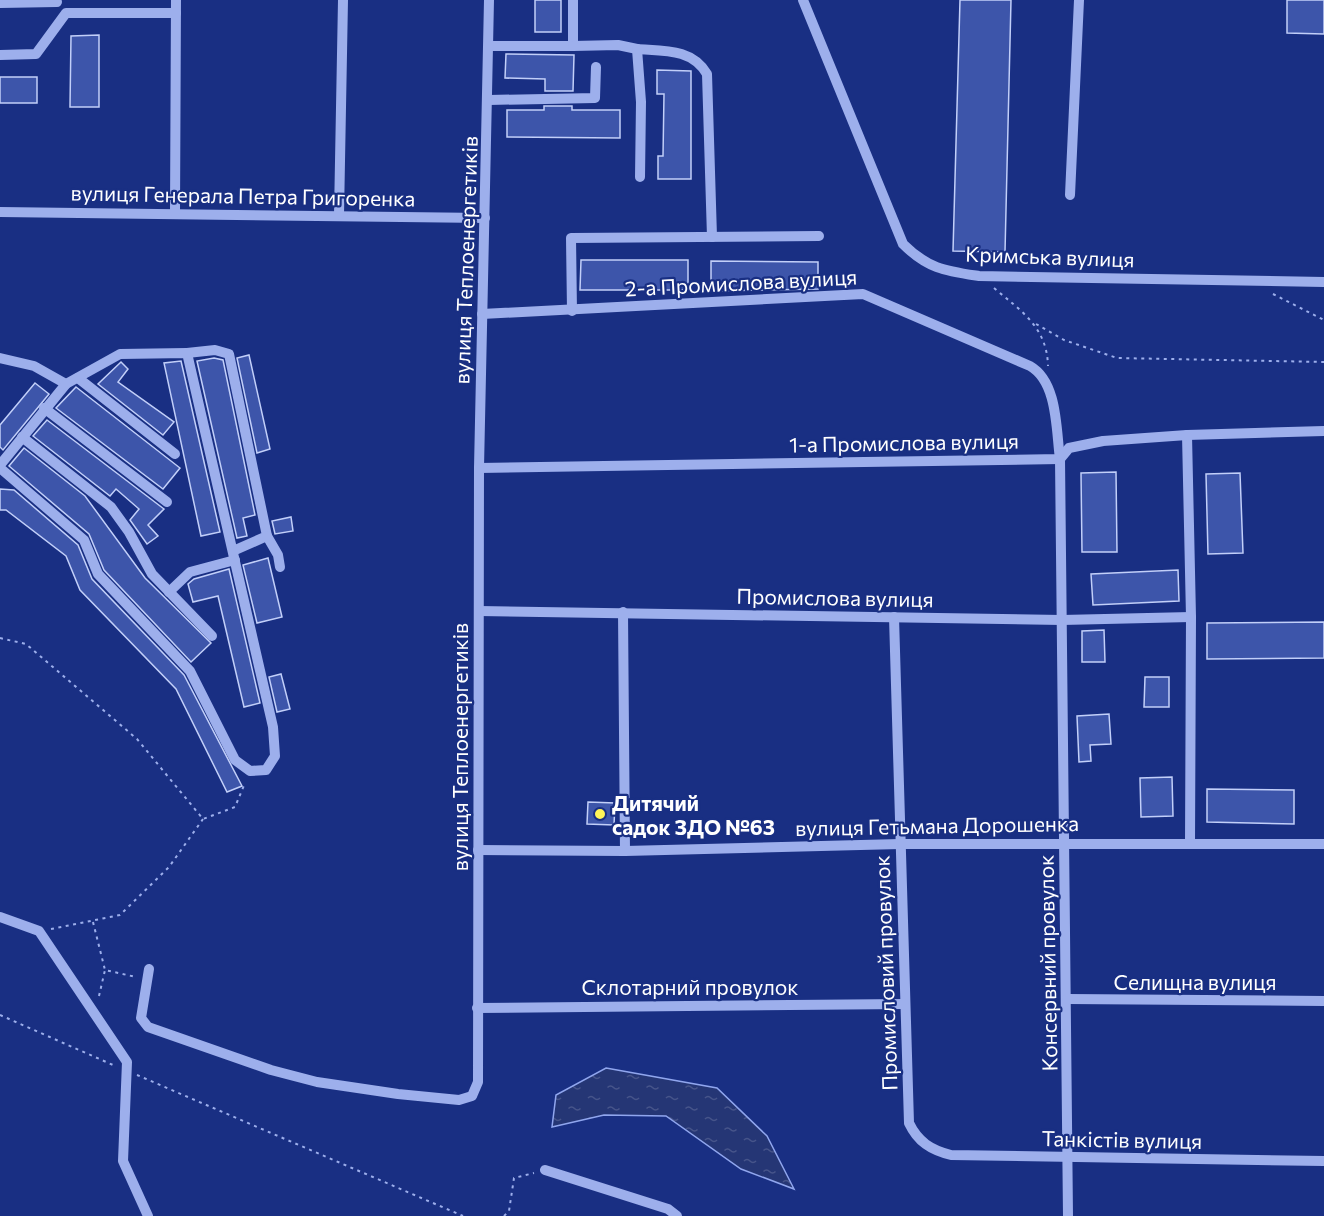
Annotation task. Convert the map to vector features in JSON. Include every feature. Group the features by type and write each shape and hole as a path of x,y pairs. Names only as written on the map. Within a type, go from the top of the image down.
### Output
{"street":[{"path":"175,212 176,0"},
{"path":"339,215 343,0"},
{"name":"вулиця Теплоенергетиків","path":"149,969 141,1018 148,1027 271,1070 317,1082 459,1100 472,1096 477,1082 479,468 489,100 489,0"},
{"path":"573,0 573,46"},
{"name":"Кримська вулиця","path":"803,0 903,244 920,261 943,270 979,276 1324,282"},
{"path":"1070,195 1079,0"},
{"path":"0,3 56,1 66,13"},
{"path":"66,13 176,13"},
{"path":"0,55 36,54 66,13"},
{"path":"489,46 618,45 637,50 682,53 698,63 707,74 712,237"},
{"path":"637,50 641,102 640,177"},
{"path":"489,100 595,98 596,67"},
{"name":"вулиця Генерала Петра Григоренка","path":"0,212 175,212 485,218"},
{"path":"572,311 571,238 819,236"},
{"name":"2-а Промислова вулиця","path":"482,314 863,294 1036,370 1049,390 1060,459"},
{"path":"187,353 273,727 275,756 266,770 250,771 235,760 190,671 98,574 84,540 0,466 5,452 22,437 66,384 120,354 187,353 215,350 229,354 267,536 278,555 280,567"},
{"path":"0,358 34,366 66,384"},
{"path":"78,378 175,454"},
{"path":"44,408 167,502"},
{"path":"1060,459 1069,448 1082,444 1186,435 1324,431"},
{"path":"1186,435 1191,617 1190,843"},
{"path":"22,437 111,507 129,532 152,574 212,636"},
{"name":"1-а Промислова вулиця","path":"479,468 1060,459"},
{"name":"Консервний провулок","path":"1060,459 1068,1216"},
{"path":"169,592 190,572 234,556 267,536"},
{"name":"Промислова вулиця","path":"479,610 1062,620 1191,617"},
{"path":"623,612 625,852"},
{"name":"Промисловий провулок","path":"894,617 909,1123 923,1143"},
{"name":"вулиця Гетьмана Дорошенка","path":"478,850 625,852 900,844 1324,844"},
{"path":"0,917 39,932 127,1062 123,1161 148,1216"},
{"name":"Селищна вулиця","path":"1067,999 1324,1001"},
{"name":"Склотарний провулок","path":"477,1008 904,1004"},
{"name":"Танкістів вулиця","path":"923,1143 939,1152 951,1155 1068,1159 1324,1161"},
{"path":"545,1170 668,1209 677,1216"}],"path":[{"path":"979,276 1036,324 1064,340 1117,358 1324,362"},
{"path":"1272,293 1324,320"},
{"path":"1036,324 1048,357 1048,368"},
{"path":"0,638 26,644 136,739 203,819"},
{"path":"39,932 120,915 169,867 203,819 235,807 250,771"},
{"path":"93,921 105,970 94,1014"},
{"path":"105,970 147,980"},
{"path":"0,1015 463,1216"},
{"path":"504,1216 508,1211 514,1178 545,1170"}],"water":[{"path":"606,1068 717,1088 767,1136 794,1189 741,1169 666,1116 604,1115 552,1127 556,1095"}],"building":[{"path":"535,0 561,0 561,32 535,32"},
{"path":"960,0 1011,0 1005,252 953,251"},
{"path":"1287,0 1324,0 1324,34 1287,33"},
{"path":"99,35 99,107 70,107 71,36"},
{"path":"506,54 574,55 573,91 545,91 545,79 505,78"},
{"path":"657,70 691,71 691,179 658,179 658,156 663,156 664,94 657,94"},
{"path":"0,77 37,77 37,103 0,103"},
{"path":"544,106 572,106 572,110 620,110 620,138 507,137 507,110 544,110"},
{"path":"581,260 688,260 688,290 580,290"},
{"path":"711,261 818,262 818,289 711,291"},
{"path":"249,355 270,449 257,453 237,358"},
{"path":"214,358 223,360 255,515 243,518 247,536 237,538 197,361"},
{"path":"181,361 220,532 201,536 164,363"},
{"path":"121,362 128,369 118,382 174,422 163,435 98,384"},
{"path":"35,383 49,394 3,450 0,447 0,425"},
{"path":"76,387 180,468 163,489 56,408"},
{"path":"47,420 164,509 148,525 158,536 147,544 130,520 139,509 116,489 110,496 33,436"},
{"path":"24,448 85,496 145,578 211,643 191,662 104,570 89,534 9,466"},
{"path":"1116,472 1117,552 1082,552 1081,473"},
{"path":"1240,473 1243,553 1208,554 1206,474"},
{"path":"0,489 14,490 78,545 92,579 184,675 242,786 227,792 176,689 80,590 66,556 6,510 0,510"},
{"path":"291,517 293,531 275,534 272,521"},
{"path":"268,558 282,617 257,623 243,565"},
{"path":"229,569 260,703 244,707 218,596 193,602 188,584 194,579"},
{"path":"1178,570 1179,601 1093,605 1091,574"},
{"path":"1324,622 1324,658 1207,659 1207,623"},
{"path":"1104,630 1105,662 1082,662 1082,631"},
{"path":"281,674 290,709 277,712 269,677"},
{"path":"1145,677 1169,677 1169,707 1144,707"},
{"path":"1109,714 1111,744 1090,745 1091,761 1079,762 1077,716"},
{"path":"1172,777 1173,816 1141,817 1140,778"},
{"path":"1207,789 1294,790 1294,824 1207,822"},
{"path":"588,802 615,803 614,825 587,824"}],"place":[{"name":"Дитячий садок ЗДО №63","path":"600,814"}]}
